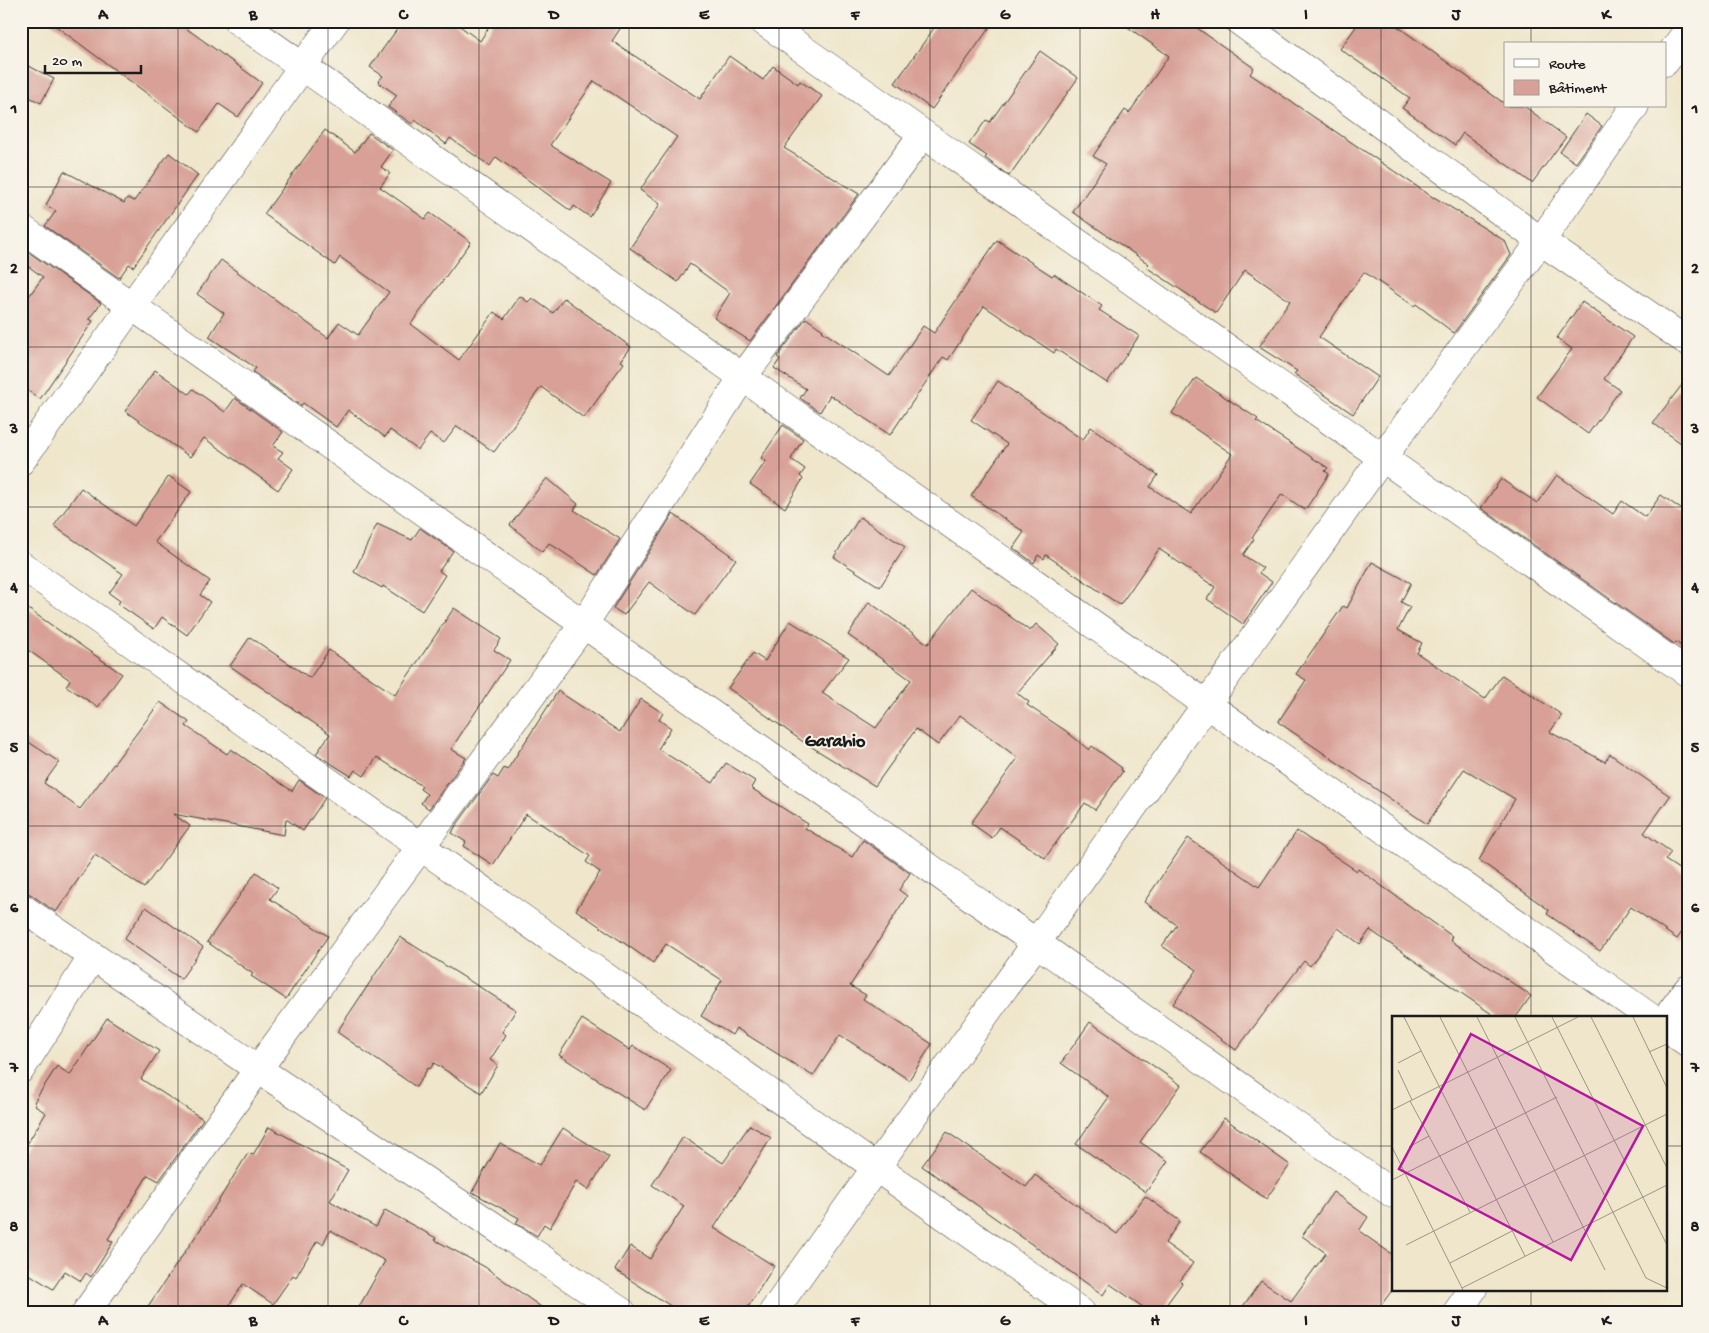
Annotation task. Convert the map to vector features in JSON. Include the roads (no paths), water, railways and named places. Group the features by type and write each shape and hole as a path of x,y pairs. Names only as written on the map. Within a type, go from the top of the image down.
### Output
{"street":[{"path":"238,21 1649,1016"},
{"path":"21,461 335,21"},
{"path":"763,21 1688,673"},
{"path":"1239,21 1541,241 1688,342"},
{"path":"1666,61 1688,30"},
{"path":"773,1312 1382,458 1541,241 1634,108"},
{"path":"86,1312 258,1069 584,624 742,378 923,134"},
{"path":"21,228 1392,1193"},
{"path":"21,565 1081,1312"},
{"path":"21,907 258,1069 622,1312"},
{"path":"21,1069 93,956"},
{"path":"1666,1019 1688,989"},
{"path":"1666,1028 1688,1043"},
{"path":"1457,1312 1472,1290"}],"district":[{"name":"Garahio","path":"835,740"}]}
